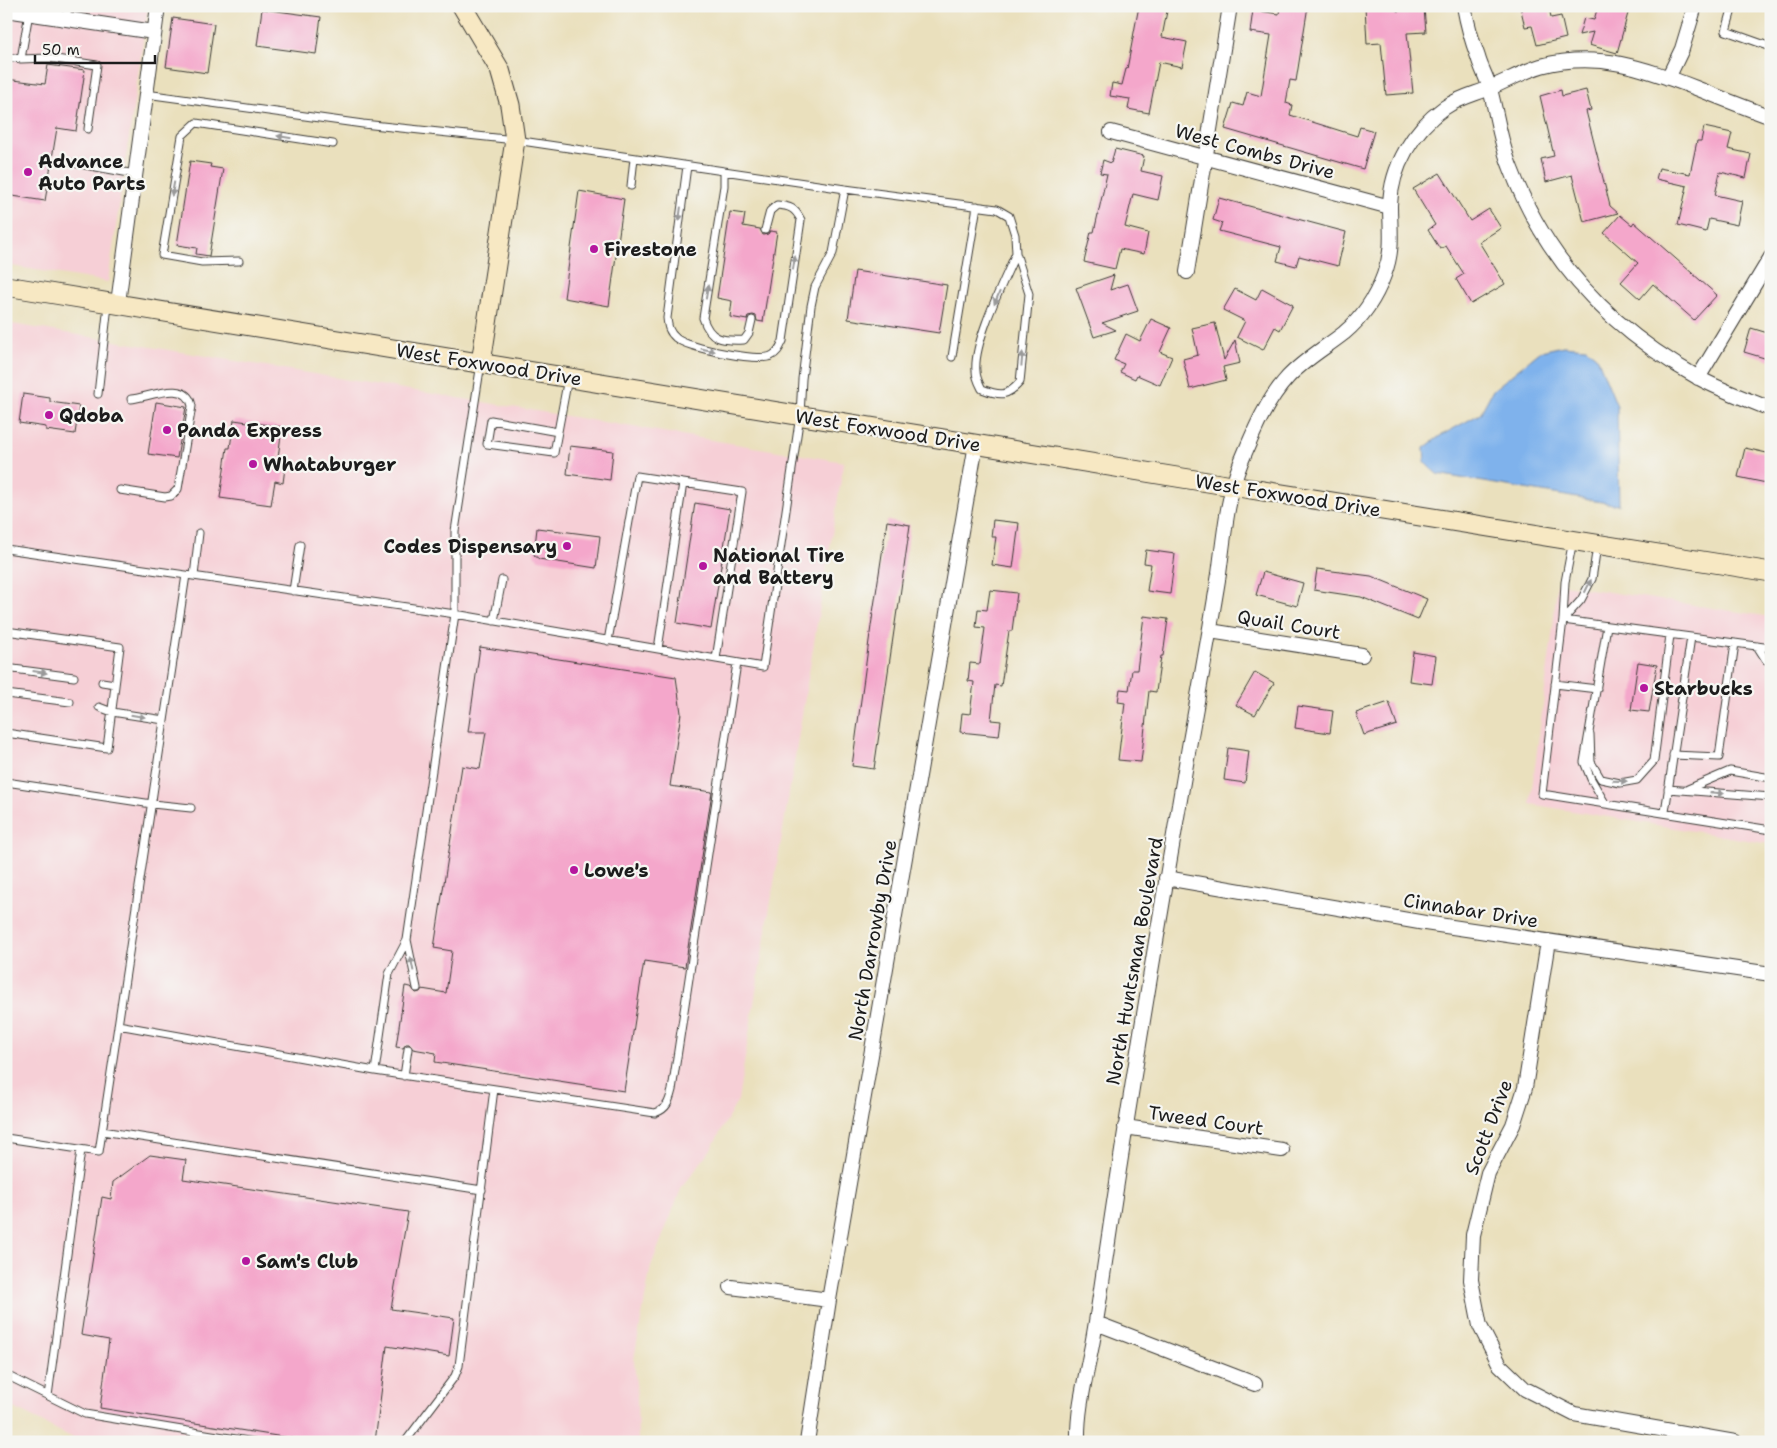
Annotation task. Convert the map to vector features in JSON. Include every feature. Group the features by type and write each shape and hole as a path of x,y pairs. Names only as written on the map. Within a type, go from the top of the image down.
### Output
{"main road":[{"path":"462,6 500,70 510,105 515,140 481,363"},
{"name":"West Foxwood Drive","path":"6,286 1771,572"}],"street":[{"path":"113,303 135,174 158,6"},
{"path":"1187,272 1230,6"},
{"path":"1464,6 1478,58 1490,88 1498,127 1510,166 1519,189 1541,232 1564,265 1585,291 1613,319 1638,339 1698,378 1771,409"},
{"path":"1668,78 1682,49 1695,6"},
{"path":"6,10 29,13 67,13 154,32"},
{"name":"North Huntsman Boulevard","path":"1078,1442 1080,1400 1096,1323 1125,1127 1166,878 1210,631 1232,486 1260,419 1274,394 1290,375 1308,358 1343,334 1373,299 1384,276 1391,251 1390,206 1396,172 1415,134 1431,117 1448,104 1541,66 1567,61 1596,60 1626,64 1771,117"},
{"name":"West Combs Drive","path":"1111,132 1390,206"},
{"path":"1698,378 1771,257"},
{"name":"North Darrowby Drive","path":"807,1442 828,1300 976,444"},
{"name":"Quail Court","path":"1210,631 1362,655"},
{"name":"Cinnabar Drive","path":"1166,878 1425,923 1771,974"},
{"name":"Scott Drive","path":"1548,941 1525,1088 1513,1126 1488,1173 1473,1235 1471,1280 1480,1326 1500,1365 1525,1388 1574,1414 1735,1442"},
{"name":"Tweed Court","path":"1125,1127 1282,1150"},
{"path":"732,1287 828,1300"},
{"path":"1096,1323 1255,1384"}],"lane":[{"path":"1733,6 1726,31 1771,47"},
{"path":"20,58 29,13"},
{"path":"6,57 49,58 97,65 88,129"},
{"path":"146,94 363,124 515,140 845,189 997,209 1009,216 1015,235 1016,253 1029,294 1020,382 1013,390 1002,395 982,389 977,380 976,368 981,340 1016,253"},
{"path":"239,261 202,262 162,255 182,136 196,123 333,144"},
{"path":"631,186 634,158"},
{"path":"74,163 135,174"},
{"path":"687,166 667,318 670,332 678,340 706,350 759,358 771,356 778,351 783,341 801,220 797,211 786,206 776,205 770,211 765,230"},
{"path":"724,171 724,186 702,318 706,329 715,337 731,341 744,340 749,333 752,320"},
{"path":"6,549 455,614 763,667 800,415 802,378 811,306 815,287 833,253 845,189"},
{"path":"952,357 977,206"},
{"path":"98,394 113,303"},
{"path":"376,1071 389,974 407,940 455,614 455,531 481,363"},
{"path":"558,432 490,420 487,444 554,453 558,432 568,377"},
{"path":"120,490 164,497 171,496 178,490 192,406 191,401 184,394 175,391 165,390 142,398 131,399"},
{"path":"608,641 637,476 742,492 716,659"},
{"path":"658,649 683,483"},
{"path":"6,1138 99,1152 164,720 199,533"},
{"path":"1573,540 1565,582 1563,620 1542,794 1771,830"},
{"path":"1563,620 1581,600 1592,579 1598,544"},
{"path":"293,591 300,545"},
{"path":"494,621 502,580"},
{"path":"1563,620 1771,648"},
{"path":"1605,804 1590,779 1584,762 1607,626"},
{"path":"6,632 120,647 107,748 6,733"},
{"path":"1590,734 1591,762 1601,779 1620,783 1637,780 1654,761 1670,635"},
{"path":"1665,812 1691,637"},
{"path":"1673,754 1719,757 1735,643"},
{"path":"1757,646 1766,660 1771,661"},
{"path":"118,1025 404,1076 655,1113 662,1110 669,1102 672,1090 737,662"},
{"path":"6,668 74,677"},
{"path":"102,682 115,684"},
{"path":"1556,684 1597,689"},
{"path":"6,694 70,702"},
{"path":"99,707 112,712 164,720"},
{"path":"1686,790 1730,771 1771,778"},
{"path":"6,782 191,808"},
{"path":"1668,789 1771,797"},
{"path":"407,940 417,988"},
{"path":"404,1076 408,1049"},
{"path":"405,1442 455,1376 459,1366 494,1089"},
{"path":"102,1132 482,1190"},
{"path":"48,1396 81,1150"},
{"path":"6,1375 85,1414 254,1442"}],"shaded area":[{"path":"6,6 148,6 108,282 6,265"},
{"path":"6,323 844,462 738,1100 711,1149 681,1189 651,1266 634,1359 638,1442 81,1442 6,1404"},
{"path":"1557,584 1771,617 1771,844 1530,804"}],"water":[{"path":"1563,346 1586,348 1597,357 1617,406 1619,505 1437,474 1425,463 1424,448 1440,436 1480,414 1493,390 1541,351"}],"building":[{"path":"1139,6 1168,6 1162,37 1187,42 1182,67 1159,62 1149,113 1128,109 1130,99 1110,96 1112,83 1122,85 1127,69"},
{"path":"1280,6 1308,6 1296,81 1290,80 1286,103 1292,105 1290,115 1357,136 1360,127 1374,131 1363,169 1225,129 1233,103 1243,106 1247,92 1261,96 1271,35 1250,32 1253,10 1279,14"},
{"path":"1365,6 1397,6 1397,11 1424,8 1426,32 1407,33 1413,93 1386,95 1381,43 1367,44"},
{"path":"1520,6 1549,6 1551,18 1561,16 1566,38 1537,45 1532,26 1525,27"},
{"path":"1598,6 1630,6 1617,53 1589,45 1593,32 1579,35 1584,18 1594,20"},
{"path":"262,9 321,17 316,54 257,46"},
{"path":"173,18 214,24 207,73 166,67"},
{"path":"48,65 85,70 76,131 57,128 45,201 6,195 6,79 45,84"},
{"path":"1561,90 1562,96 1586,90 1591,110 1586,111 1610,206 1618,213 1584,222 1572,175 1546,182 1541,159 1554,156 1540,96"},
{"path":"1704,127 1732,133 1728,149 1751,154 1746,178 1720,172 1715,195 1742,201 1737,225 1709,219 1706,232 1678,225 1687,186 1656,179 1659,168 1690,174 1697,141 1701,141"},
{"path":"1115,149 1144,156 1141,171 1163,176 1158,200 1133,194 1125,227 1148,233 1144,254 1120,249 1115,269 1084,262 1091,232 1094,232 1107,174 1100,173 1103,160 1111,163"},
{"path":"190,161 211,164 210,167 223,169 209,256 196,254 197,248 177,245"},
{"path":"1440,173 1470,221 1489,209 1501,228 1479,242 1505,284 1471,304 1456,279 1464,274 1446,246 1440,249 1428,230 1435,225 1413,189"},
{"name":"Firestone","path":"579,191 624,199 609,306 564,298"},
{"path":"1219,198 1346,232 1338,266 1299,256 1296,266 1277,261 1281,247 1219,231 1222,223 1213,220"},
{"path":"730,212 745,214 743,226 760,229 763,235 768,234 770,231 777,232 763,322 757,321 756,316 753,315 748,316 747,320 730,317 732,301 717,298"},
{"path":"1620,215 1632,225 1634,222 1717,295 1694,320 1653,284 1640,299 1621,282 1638,263 1604,233"},
{"path":"855,271 947,285 939,333 848,319"},
{"path":"1114,275 1110,290 1128,284 1138,311 1102,323 1116,330 1094,337 1076,288"},
{"path":"1262,288 1293,305 1280,330 1275,327 1263,350 1237,337 1245,321 1223,310 1235,289 1256,300"},
{"path":"1151,319 1171,328 1160,352 1172,357 1160,385 1137,375 1135,379 1120,372 1124,364 1114,360 1126,334 1140,341"},
{"path":"1215,323 1224,360 1235,340 1240,363 1223,367 1226,380 1190,389 1183,359 1198,355 1192,328"},
{"path":"1751,328 1771,334 1771,360 1744,352"},
{"name":"Qdoba","path":"23,394 50,398 50,402 79,406 75,434 46,430 46,427 19,423"},
{"name":"Panda Express","path":"156,402 186,407 177,458 148,454"},
{"path":"234,420 282,427 278,458 286,460 283,483 275,481 271,505 220,498 227,448 230,448"},
{"path":"570,446 613,451 610,480 567,474"},
{"path":"1745,448 1771,454 1771,484 1738,477"},
{"name":"National Tire and Battery","path":"695,503 730,509 711,629 677,623"},
{"path":"993,520 1019,523 1013,568 992,565 996,537 991,537"},
{"path":"887,521 910,525 874,769 852,766"},
{"name":"Codes Dispensary","path":"537,528 600,536 596,568 539,559 534,555"},
{"path":"1146,550 1175,554 1170,594 1147,591 1151,564 1144,563"},
{"path":"1317,569 1371,576 1427,599 1418,620 1361,597 1314,590"},
{"path":"1263,572 1303,583 1297,606 1256,595"},
{"path":"990,590 1017,593 1012,631 1009,631 1001,686 995,685 991,720 1001,721 999,736 960,732 962,713 970,714 974,682 968,681 970,663 980,664 985,628 976,627 978,609 987,610"},
{"path":"1144,616 1168,619 1163,656 1161,656 1156,692 1149,691 1141,762 1118,760 1125,703 1118,702 1120,689 1129,690 1132,670 1137,670"},
{"name":"Lowe's","path":"480,647 676,677 681,713 670,786 712,792 685,967 644,961 624,1091 435,1062 436,1053 413,1049 409,1044 406,1044 403,1048 396,1047 405,986 411,987 416,993 422,989 446,993 452,951 434,948 462,766 480,769 486,732 468,732"},
{"path":"1413,652 1436,656 1432,684 1409,681"},
{"name":"Starbucks","path":"1638,662 1657,665 1649,712 1631,710"},
{"path":"1255,672 1274,683 1255,715 1236,705"},
{"path":"1389,702 1397,725 1364,735 1356,713"},
{"path":"1298,706 1333,711 1330,733 1295,728"},
{"path":"1228,748 1249,751 1245,783 1224,780"},
{"name":"Sam's Club","path":"150,1155 186,1160 183,1179 408,1212 391,1309 454,1318 449,1356 387,1346 375,1442 315,1442 100,1408 109,1340 81,1335 102,1197 111,1199 113,1182"}],"place":[{"name":"Advance Auto Parts","path":"28,172"},
{"name":"Firestone","path":"594,249"},
{"name":"Qdoba","path":"49,415"},
{"name":"Panda Express","path":"167,430"},
{"name":"Whataburger","path":"253,464"},
{"name":"Codes Dispensary","path":"567,546"},
{"name":"National Tire and Battery","path":"703,566"},
{"name":"Starbucks","path":"1644,688"},
{"name":"Lowe's","path":"574,870"},
{"name":"Sam's Club","path":"246,1261"}]}
